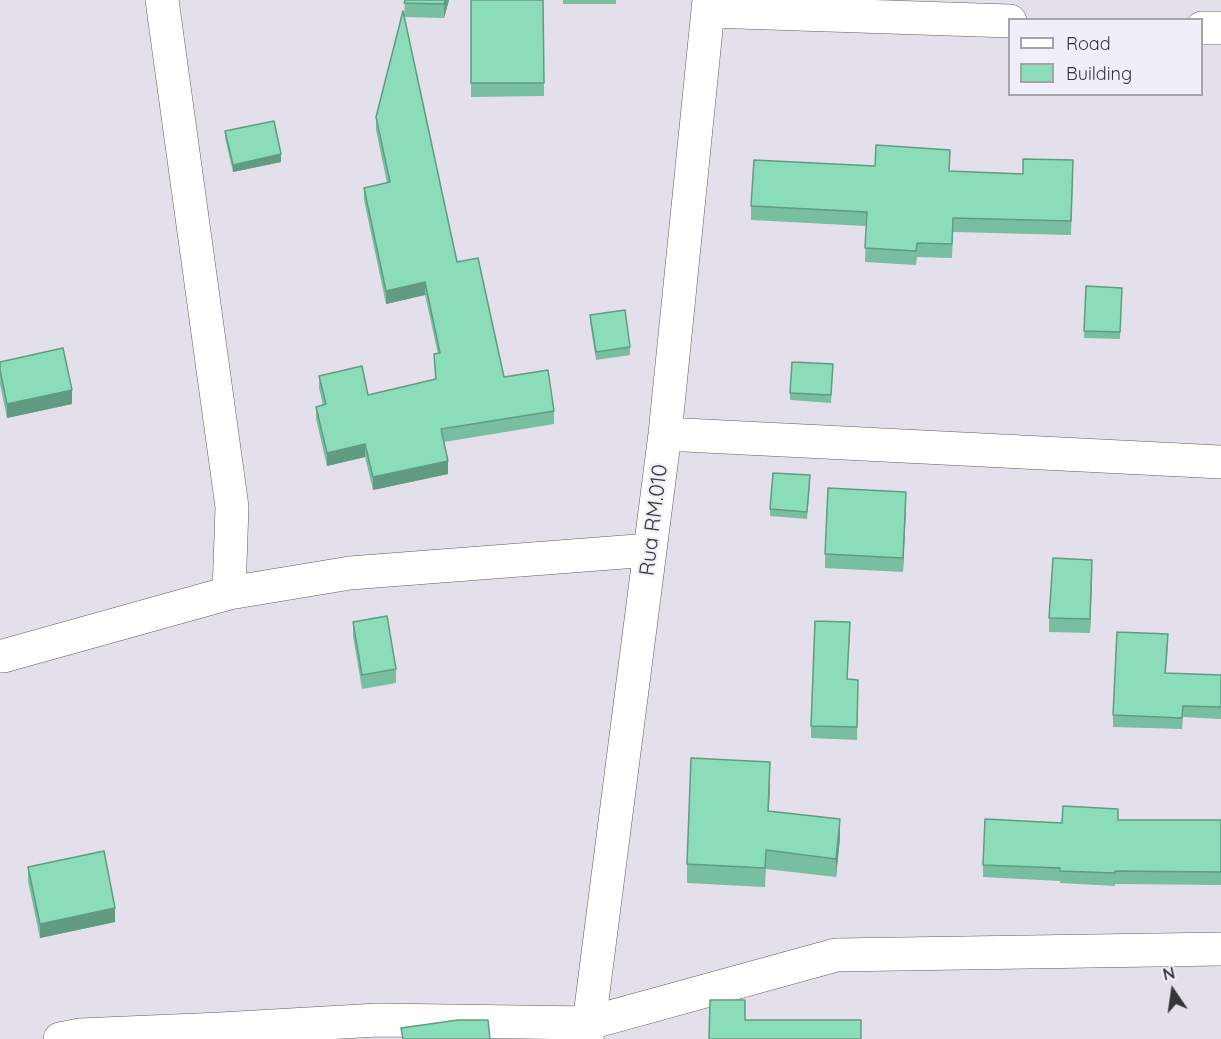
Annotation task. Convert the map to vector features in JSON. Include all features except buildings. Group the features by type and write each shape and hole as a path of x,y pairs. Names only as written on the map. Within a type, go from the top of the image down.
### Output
{"street":[{"path":"162,0 232,507 229,593"},
{"path":"709,6 1008,21"},
{"name":"Rua RM.010","path":"588,1031 665,434 709,6"},
{"path":"1203,28 1221,28"},
{"path":"665,434 1221,462"},
{"path":"0,656 229,593 350,573 650,550"},
{"path":"60,1039 80,1035 378,1020 588,1031 836,955 1221,949"}]}
